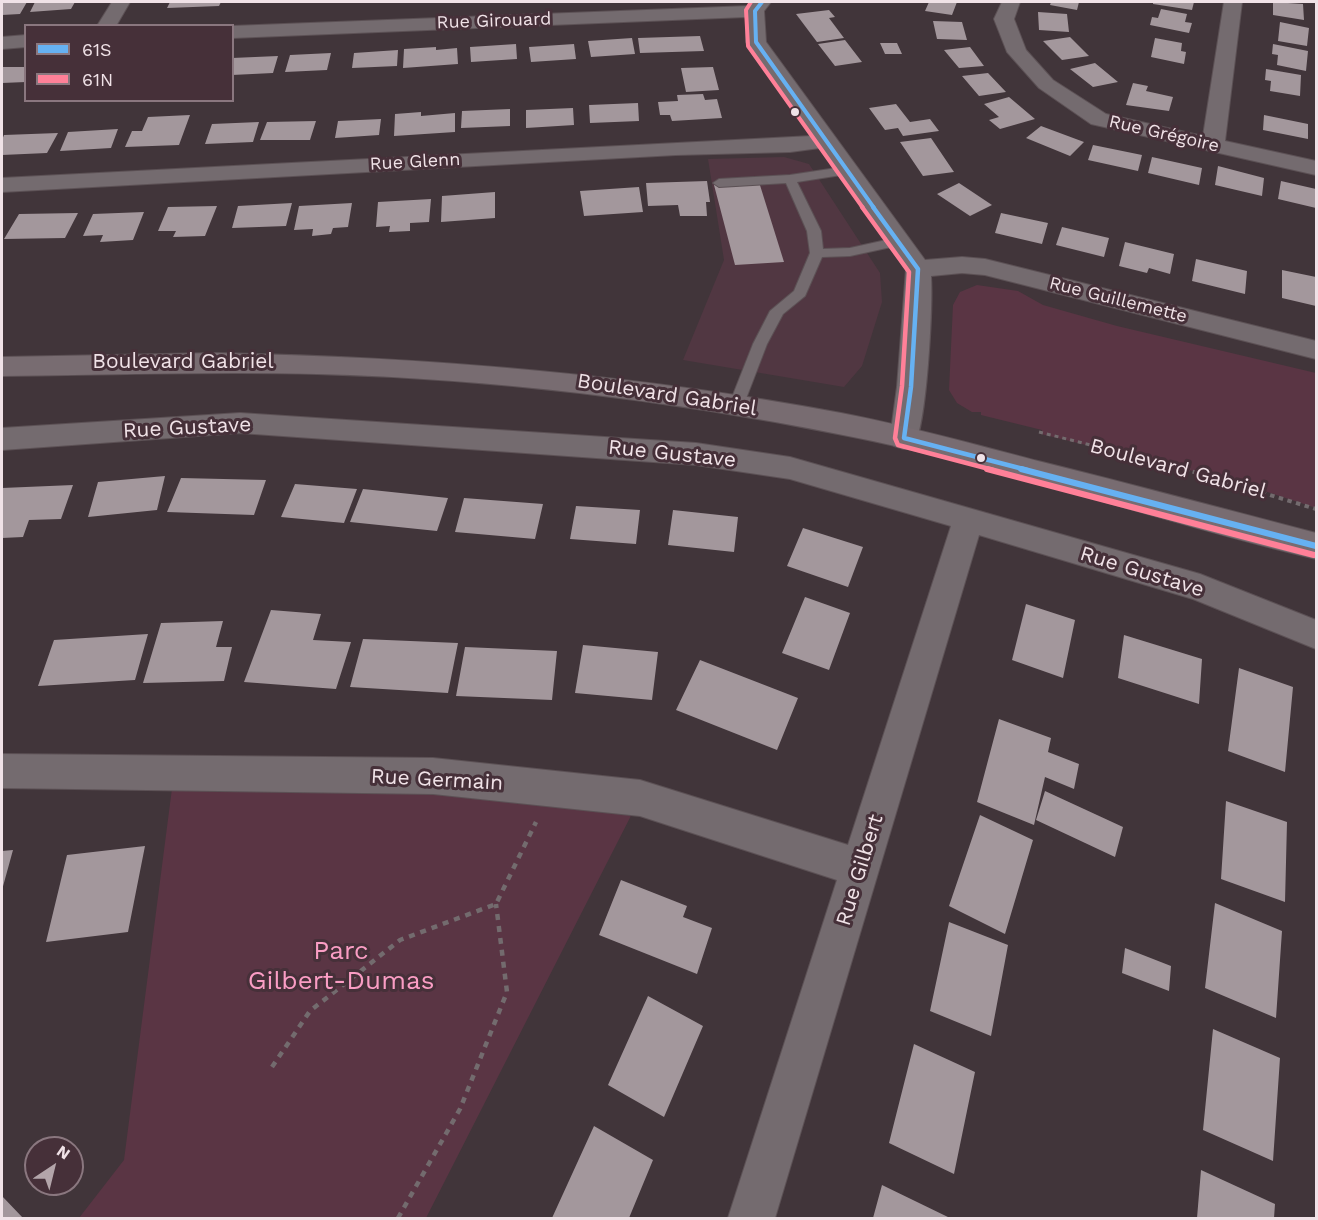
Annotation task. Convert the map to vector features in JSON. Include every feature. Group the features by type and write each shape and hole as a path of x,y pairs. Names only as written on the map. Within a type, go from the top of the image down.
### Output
{"street":[{"path":"107,24 121,2"},
{"name":"Rue Grégoire","path":"1011,2 1004,19 1017,52 1046,84 1099,118 1213,146 1317,168"},
{"path":"1213,146 1233,2"},
{"path":"759,6 756,42 918,269 919,287 912,376 904,438"},
{"name":"Rue Girouard","path":"234,32 759,6"},
{"path":"2,43 24,41"},
{"name":"Rue Glenn","path":"2,185 676,148 790,145 828,140"},
{"name":"Rue Guillemette","path":"918,269 962,265 985,267 1317,350"},
{"name":"Boulevard Gabriel","path":"2,367 217,360 390,365 546,378 737,405 904,438 1317,546"},
{"name":"Rue Gustave","path":"2,439 240,423 696,454 801,471 1200,588 1317,635"},
{"name":"Rue Gilbert","path":"751,1218 968,521"},
{"name":"Rue Germain","path":"2,771 433,776 640,798 860,868"}],"lane":[{"path":"719,183 790,179 850,171"},
{"path":"737,405 760,344 777,311 800,293 817,253 814,231 790,179"},
{"path":"817,253 850,252 900,241"}],"path":[{"name":"Boulevard Gabriel","path":"1039,432 1205,474 1317,509"},
{"path":"398,1218 460,1109 507,992 496,904 552,789"},
{"path":"272,1067 310,1011 400,940 496,904"}],"shaded area":[{"path":"784,157 809,164 880,273 882,302 862,366 844,387 683,360 724,260 708,159"}],"green space":[{"path":"977,285 1018,291 1043,305 1117,326 1316,373 1316,508 1234,481 1041,434 1042,430 981,415 981,412 972,412 957,403 949,390 953,305 960,292"},
{"name":"Parc Gilbert-Dumas","path":"174,773 640,798 426,1218 79,1218 124,1160"}],"building":[{"path":"2,2 27,2 20,14 2,15"},
{"path":"35,2 75,2 71,9 30,12"},
{"path":"170,2 221,2 219,6 167,8"},
{"path":"929,2 957,2 952,15 925,11"},
{"path":"1051,2 1079,2 1077,10 1050,5"},
{"path":"1153,2 1194,2 1192,10 1153,4"},
{"path":"1273,2 1303,4 1304,20 1273,15"},
{"path":"1161,9 1187,14 1185,22 1192,23 1189,33 1150,25 1152,17 1158,18"},
{"path":"829,10 835,17 829,18 844,38 817,42 796,14"},
{"path":"1038,12 1067,14 1069,32 1039,30"},
{"path":"933,21 962,22 967,40 937,39"},
{"path":"1280,22 1309,28 1307,46 1278,41"},
{"path":"700,36 704,51 640,53 638,38"},
{"path":"1070,37 1089,56 1062,60 1043,41"},
{"path":"632,38 635,54 591,57 588,41"},
{"path":"1155,38 1182,43 1181,51 1186,52 1184,64 1151,57"},
{"path":"845,40 862,62 835,66 818,44"},
{"path":"880,43 897,43 902,54 885,54"},
{"path":"516,44 517,59 471,62 470,47"},
{"path":"574,44 576,59 531,62 529,47"},
{"path":"1273,44 1308,51 1306,71 1277,65 1278,55 1272,54"},
{"path":"436,47 436,50 457,48 458,64 403,68 404,49"},
{"path":"970,47 984,66 959,68 944,50"},
{"path":"398,50 397,66 352,68 354,53"},
{"path":"331,53 327,70 285,72 290,55"},
{"path":"278,56 273,73 234,75 234,58"},
{"path":"1095,63 1118,82 1093,87 1070,69"},
{"path":"2,67 24,67 24,82 2,83"},
{"path":"713,67 719,90 686,92 681,68"},
{"path":"1266,69 1301,75 1300,96 1270,91 1271,81 1265,80"},
{"path":"988,73 1006,92 979,96 962,76"},
{"path":"1133,83 1148,86 1146,91 1173,97 1169,111 1126,105"},
{"path":"703,94 705,100 717,99 722,118 672,121 670,115 660,115 658,102 678,101 677,95"},
{"path":"1009,97 1035,119 1000,129 989,120 999,117 984,104"},
{"path":"638,103 639,121 590,123 589,105"},
{"path":"896,104 910,122 930,119 939,131 903,136 898,128 885,130 869,108"},
{"path":"573,108 574,125 526,128 526,110"},
{"path":"510,109 510,126 461,128 462,111"},
{"path":"421,112 421,116 455,113 455,132 394,136 395,114"},
{"path":"190,115 179,145 125,147 132,131 142,131 148,117"},
{"path":"1264,115 1308,124 1308,139 1263,130"},
{"path":"381,119 379,135 335,138 338,121"},
{"path":"316,121 310,140 260,140 267,122"},
{"path":"259,122 253,142 205,144 212,124"},
{"path":"1041,126 1084,142 1070,156 1026,138"},
{"path":"118,129 111,148 60,151 68,132"},
{"path":"58,133 47,153 2,155 4,135"},
{"path":"931,138 954,172 923,176 900,142"},
{"path":"1093,145 1142,155 1138,171 1088,160"},
{"path":"1152,157 1202,168 1199,185 1148,173"},
{"path":"1218,166 1264,178 1262,196 1215,185"},
{"path":"707,181 710,202 706,202 707,216 680,216 678,205 648,206 646,183"},
{"path":"1281,181 1316,189 1316,208 1278,199"},
{"path":"759,182 784,262 735,265 714,185"},
{"path":"959,183 992,205 970,216 937,194"},
{"path":"639,187 643,212 584,216 580,191"},
{"path":"495,192 495,218 441,222 442,196"},
{"path":"431,199 429,222 410,223 410,231 389,232 390,226 376,227 378,202"},
{"path":"292,203 286,226 232,228 238,206"},
{"path":"352,203 348,227 333,228 331,234 312,236 313,229 294,230 299,206"},
{"path":"217,206 205,236 173,237 176,231 158,231 168,207"},
{"path":"144,212 133,240 100,242 103,235 83,236 93,214"},
{"path":"78,213 65,238 4,239 19,214"},
{"path":"1001,213 1048,223 1042,244 995,233"},
{"path":"1062,227 1109,238 1104,257 1056,245"},
{"path":"1125,242 1174,254 1170,274 1149,268 1147,273 1119,266"},
{"path":"1196,259 1247,271 1245,294 1192,281"},
{"path":"1282,270 1316,277 1316,306 1282,298"},
{"path":"165,476 157,510 88,517 98,482"},
{"path":"181,478 266,480 254,515 167,512"},
{"path":"295,484 357,489 344,523 281,517"},
{"path":"73,485 61,519 29,520 23,537 2,538 2,488"},
{"path":"363,489 448,498 437,531 350,522"},
{"path":"464,498 543,504 535,539 455,532"},
{"path":"576,506 640,510 636,544 570,539"},
{"path":"673,510 738,517 734,552 668,545"},
{"path":"803,528 863,547 848,587 787,566"},
{"path":"805,597 850,613 829,670 782,653"},
{"path":"1026,604 1075,620 1063,678 1012,660"},
{"path":"271,610 321,614 313,640 351,642 336,689 244,682"},
{"path":"223,621 216,647 232,647 224,681 143,683 161,623"},
{"path":"148,634 135,680 38,686 54,640"},
{"path":"1124,635 1202,659 1199,704 1118,678"},
{"path":"363,639 458,643 448,693 350,687"},
{"path":"583,645 658,652 652,700 575,693"},
{"path":"465,647 557,651 552,700 456,696"},
{"path":"700,660 798,698 777,750 676,710"},
{"path":"1239,668 1293,687 1285,772 1228,751"},
{"path":"999,719 1051,738 1048,752 1079,764 1074,789 1045,777 1034,825 977,802"},
{"path":"1045,791 1123,827 1115,857 1036,820"},
{"path":"1226,801 1287,822 1285,902 1221,879"},
{"path":"980,815 1033,840 1005,934 949,906"},
{"path":"145,846 128,932 46,942 67,855"},
{"path":"13,850 2,890 2,851"},
{"path":"621,880 687,906 683,917 712,928 697,974 599,935"},
{"path":"1215,903 1282,931 1276,1018 1205,988"},
{"path":"949,922 1008,945 991,1036 930,1011"},
{"path":"1125,948 1171,966 1169,991 1122,973"},
{"path":"648,996 703,1026 664,1117 608,1085"},
{"path":"1213,1029 1280,1058 1273,1161 1203,1130"},
{"path":"914,1044 975,1072 954,1174 889,1143"},
{"path":"594,1126 653,1160 629,1218 552,1218"},
{"path":"1201,1170 1275,1204 1274,1218 1197,1218"},
{"path":"882,1185 950,1218 873,1218"},
{"path":"2,1196 23,1218 2,1218"}],"transit line":[{"name":"61N","path":"751,2 746,10 748,46 909,272 902,386 895,438 898,445 1314,555"},
{"name":"61S","path":"762,2 755,11 756,42 918,269 911,387 904,438 1316,546"}]}
